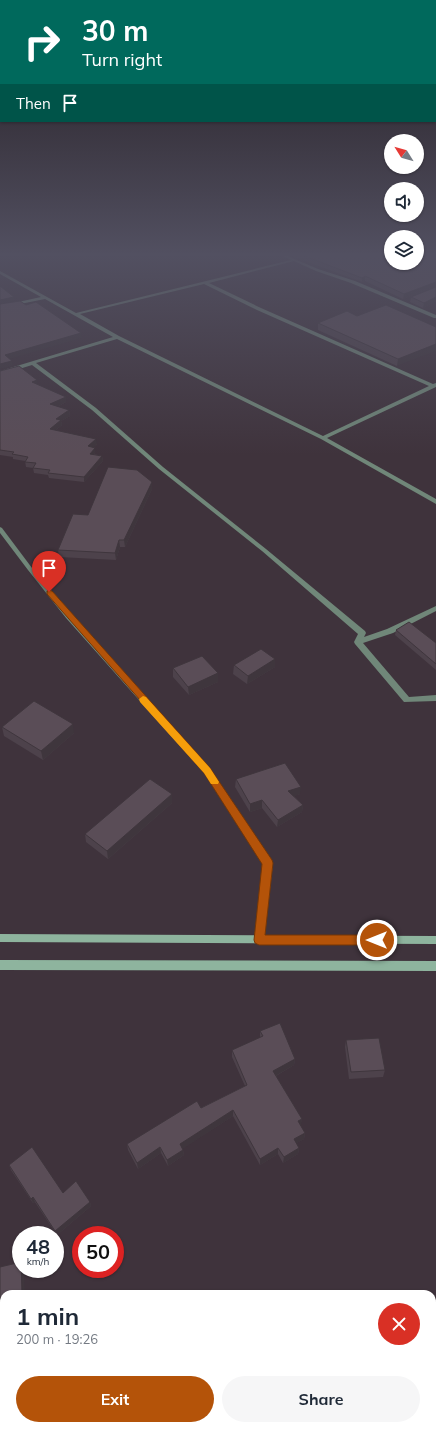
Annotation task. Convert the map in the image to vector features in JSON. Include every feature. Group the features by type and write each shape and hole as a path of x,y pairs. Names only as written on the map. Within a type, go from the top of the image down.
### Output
{"main road":[{"path":"0,938 436,940"},
{"path":"0,965 436,966"}],"street":[{"path":"90,322 117,337 323,438 436,502"},
{"path":"288,322 435,385"},
{"path":"0,373 34,364 117,337"},
{"path":"34,364 94,409 161,468 264,550 362,633 358,642"},
{"path":"323,438 435,385"},
{"path":"0,529 30,569 69,616 207,771 268,863 259,940"},
{"path":"358,642 390,631 436,608"},
{"path":"358,642 407,700 436,698"}],"building":[{"path":"0,322 65,322 81,333 5,355 12,361 0,364"},
{"path":"321,322 424,322 436,327 436,344 398,359 318,323"},
{"path":"19,366 37,380 32,382 66,397 50,404 69,410 56,419 61,420 50,429 96,439 88,446 95,448 90,454 102,456 84,477 48,473 50,470 33,468 36,463 25,462 28,457 12,454 14,452 0,450 0,371"},
{"path":"108,467 137,470 152,482 124,540 119,540 115,553 58,550 73,514 88,515"},
{"path":"409,622 436,643 436,664 396,630"},
{"path":"261,649 275,659 248,676 234,665"},
{"path":"202,656 218,673 188,687 173,668"},
{"path":"34,701 73,724 41,751 2,727"},
{"path":"285,763 301,787 288,791 303,805 278,820 262,800 250,804 236,779"},
{"path":"150,779 172,794 107,851 85,834"},
{"path":"280,1023 295,1059 273,1071 302,1119 298,1121 305,1133 294,1139 299,1148 284,1157 278,1148 260,1159 233,1110 180,1144 183,1150 167,1160 160,1147 137,1163 127,1144 197,1101 201,1108 247,1085 232,1050 263,1036 260,1031"},
{"path":"379,1038 385,1070 351,1072 346,1040"},
{"path":"32,1147 63,1193 76,1181 90,1202 61,1226 52,1226 33,1197 31,1199 9,1165"},
{"path":"12,1264 12,1278 22,1278 22,1290 0,1290 0,1267"}],"slow traffic":[{"path":"143,699 207,771 214,782"}],"route":[{"path":"49,592 207,771 268,863 259,940 377,940"}]}
